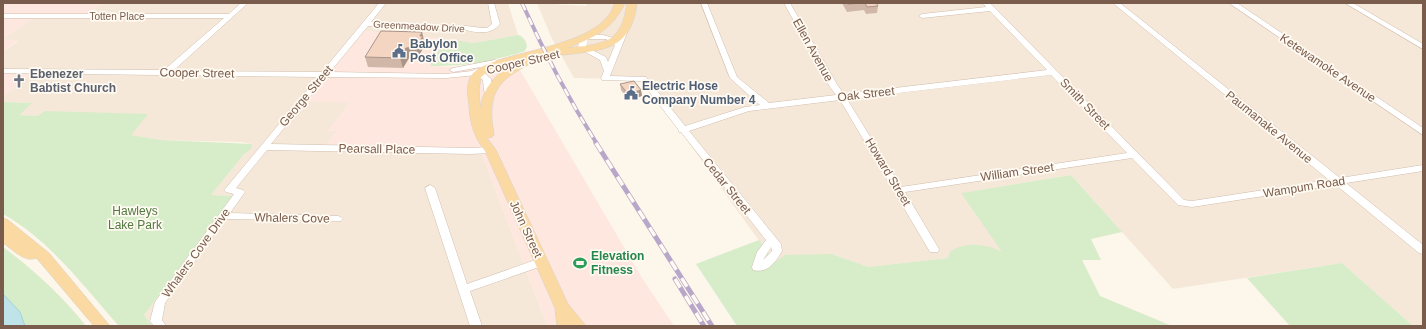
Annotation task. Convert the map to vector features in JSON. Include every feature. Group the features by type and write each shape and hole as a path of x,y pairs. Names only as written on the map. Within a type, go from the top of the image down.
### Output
{"main road":[{"path":"480,72 488,66 559,47 586,37 613,18 620,3"},
{"name":"Cooper Street","path":"531,60 616,42 623,33 628,22 632,3"},
{"path":"488,91 503,73 531,60"},
{"name":"John Street","path":"480,72 475,79 474,94 482,138 490,150 562,308 564,326"},
{"name":"John Street","path":"488,91 485,116 490,150"},
{"path":"3,223 44,257 103,326"},
{"path":"3,236 20,247 65,282"},
{"name":"John Street","path":"562,308 579,326"}],"street":[{"path":"166,72 245,3"},
{"name":"George Street","path":"229,190 383,3"},
{"name":"Greenmeadow Drive","path":"366,24 466,28 480,31 492,28 496,24 491,3"},
{"path":"704,3 734,78 767,106"},
{"name":"Ellen Avenue","path":"787,3 834,87 842,96"},
{"name":"Paumanake Avenue","path":"1116,3 1423,250"},
{"name":"Ketewamoke Avenue","path":"1232,3 1423,132"},
{"path":"1348,3 1423,47"},
{"path":"922,16 988,6"},
{"name":"Smith Street","path":"988,6 1177,201 1184,204"},
{"name":"Totten Place","path":"3,16 230,16"},
{"path":"586,37 604,37 616,42 612,65 606,74 603,59 584,49 582,45 586,37"},
{"name":"Cooper Street","path":"390,75 462,69 512,59"},
{"name":"Cooper Street","path":"3,71 446,76 480,72 531,60"},
{"path":"462,69 480,72"},
{"name":"John Street","path":"480,72 487,79 488,91"},
{"name":"Oak Street","path":"682,130 748,109 767,106 1053,72"},
{"path":"606,74 643,79 682,130"},
{"path":"446,76 464,82 470,86 474,94"},
{"name":"Howard Street","path":"842,96 934,249"},
{"name":"Cedar Street","path":"682,130 772,241"},
{"name":"Pearsall Place","path":"264,147 471,151 490,150"},
{"name":"William Street","path":"899,190 1134,155"},
{"name":"Wampum Road","path":"1184,204 1423,168"},
{"path":"430,188 476,326"},
{"name":"Whalers Cove Drive","path":"160,326 156,321 160,302 240,192 229,190"},
{"name":"Whalers Cove","path":"223,216 338,219"},
{"path":"464,289 541,262"}],"shaded area":[{"path":"3,3 103,3 86,16 36,16 3,39"},
{"path":"103,3 508,3 518,35 474,43 358,30 304,101 350,102 329,130 337,131 326,146 480,149 547,326 152,326 144,315 233,196 211,195 252,144 241,142 161,140 130,135 38,116 18,115 31,103 3,102 3,52 18,41 3,39 36,16 86,16"},
{"path":"537,3 586,6 587,3 1423,3 1423,326 1413,326 1342,263 1173,289 1071,175 962,193 1003,252 868,267 832,254 775,263 643,79 574,78 552,39"},
{"path":"358,30 445,39 431,66 520,70 642,278 674,326 547,326 480,149 325,146 336,131 328,131 349,103 304,101"},
{"path":"3,39 18,40 3,52"},
{"path":"3,69 39,70 3,97"}],"green space":[{"path":"518,35 526,42 527,46 525,51 478,63 430,66 445,39 474,43"},
{"name":"Hawleys Lake Park","path":"3,102 32,103 19,115 38,116 45,111 148,114 131,135 161,140 252,144 251,149 244,154 211,195 234,196 144,315 152,326 119,326 66,265 36,237 3,214"},
{"path":"1071,175 1122,232 1091,239 1101,260 1082,260 1100,296 1172,326 737,326 696,264 759,240 775,262 785,255 832,254 868,267 948,258 950,252 962,246 969,245 990,247 1002,252 961,193"},
{"path":"3,247 47,284 86,326 3,326"},
{"path":"1342,263 1413,326 1290,326 1247,278"}],"water":[{"path":"3,294 20,312 25,326 3,326"}],"building":[{"path":"865,3 876,3 878,6 867,7"},
{"path":"381,31 422,32 420,36 423,36 416,47 406,48 400,58 365,57"},
{"path":"634,81 641,90 628,94 620,84"}],"railway":[{"path":"522,3 557,75 597,144"},
{"path":"596,143 712,326"},
{"path":"675,279 704,326"}],"place":[{"name":"Babylon Post Office","path":"399,51"},
{"name":"Ebenezer Babtist Church","path":"19,81"},
{"name":"Electric Hose Company Number 4","path":"631,93"},
{"name":"Elevation Fitness","path":"580,263"}]}
